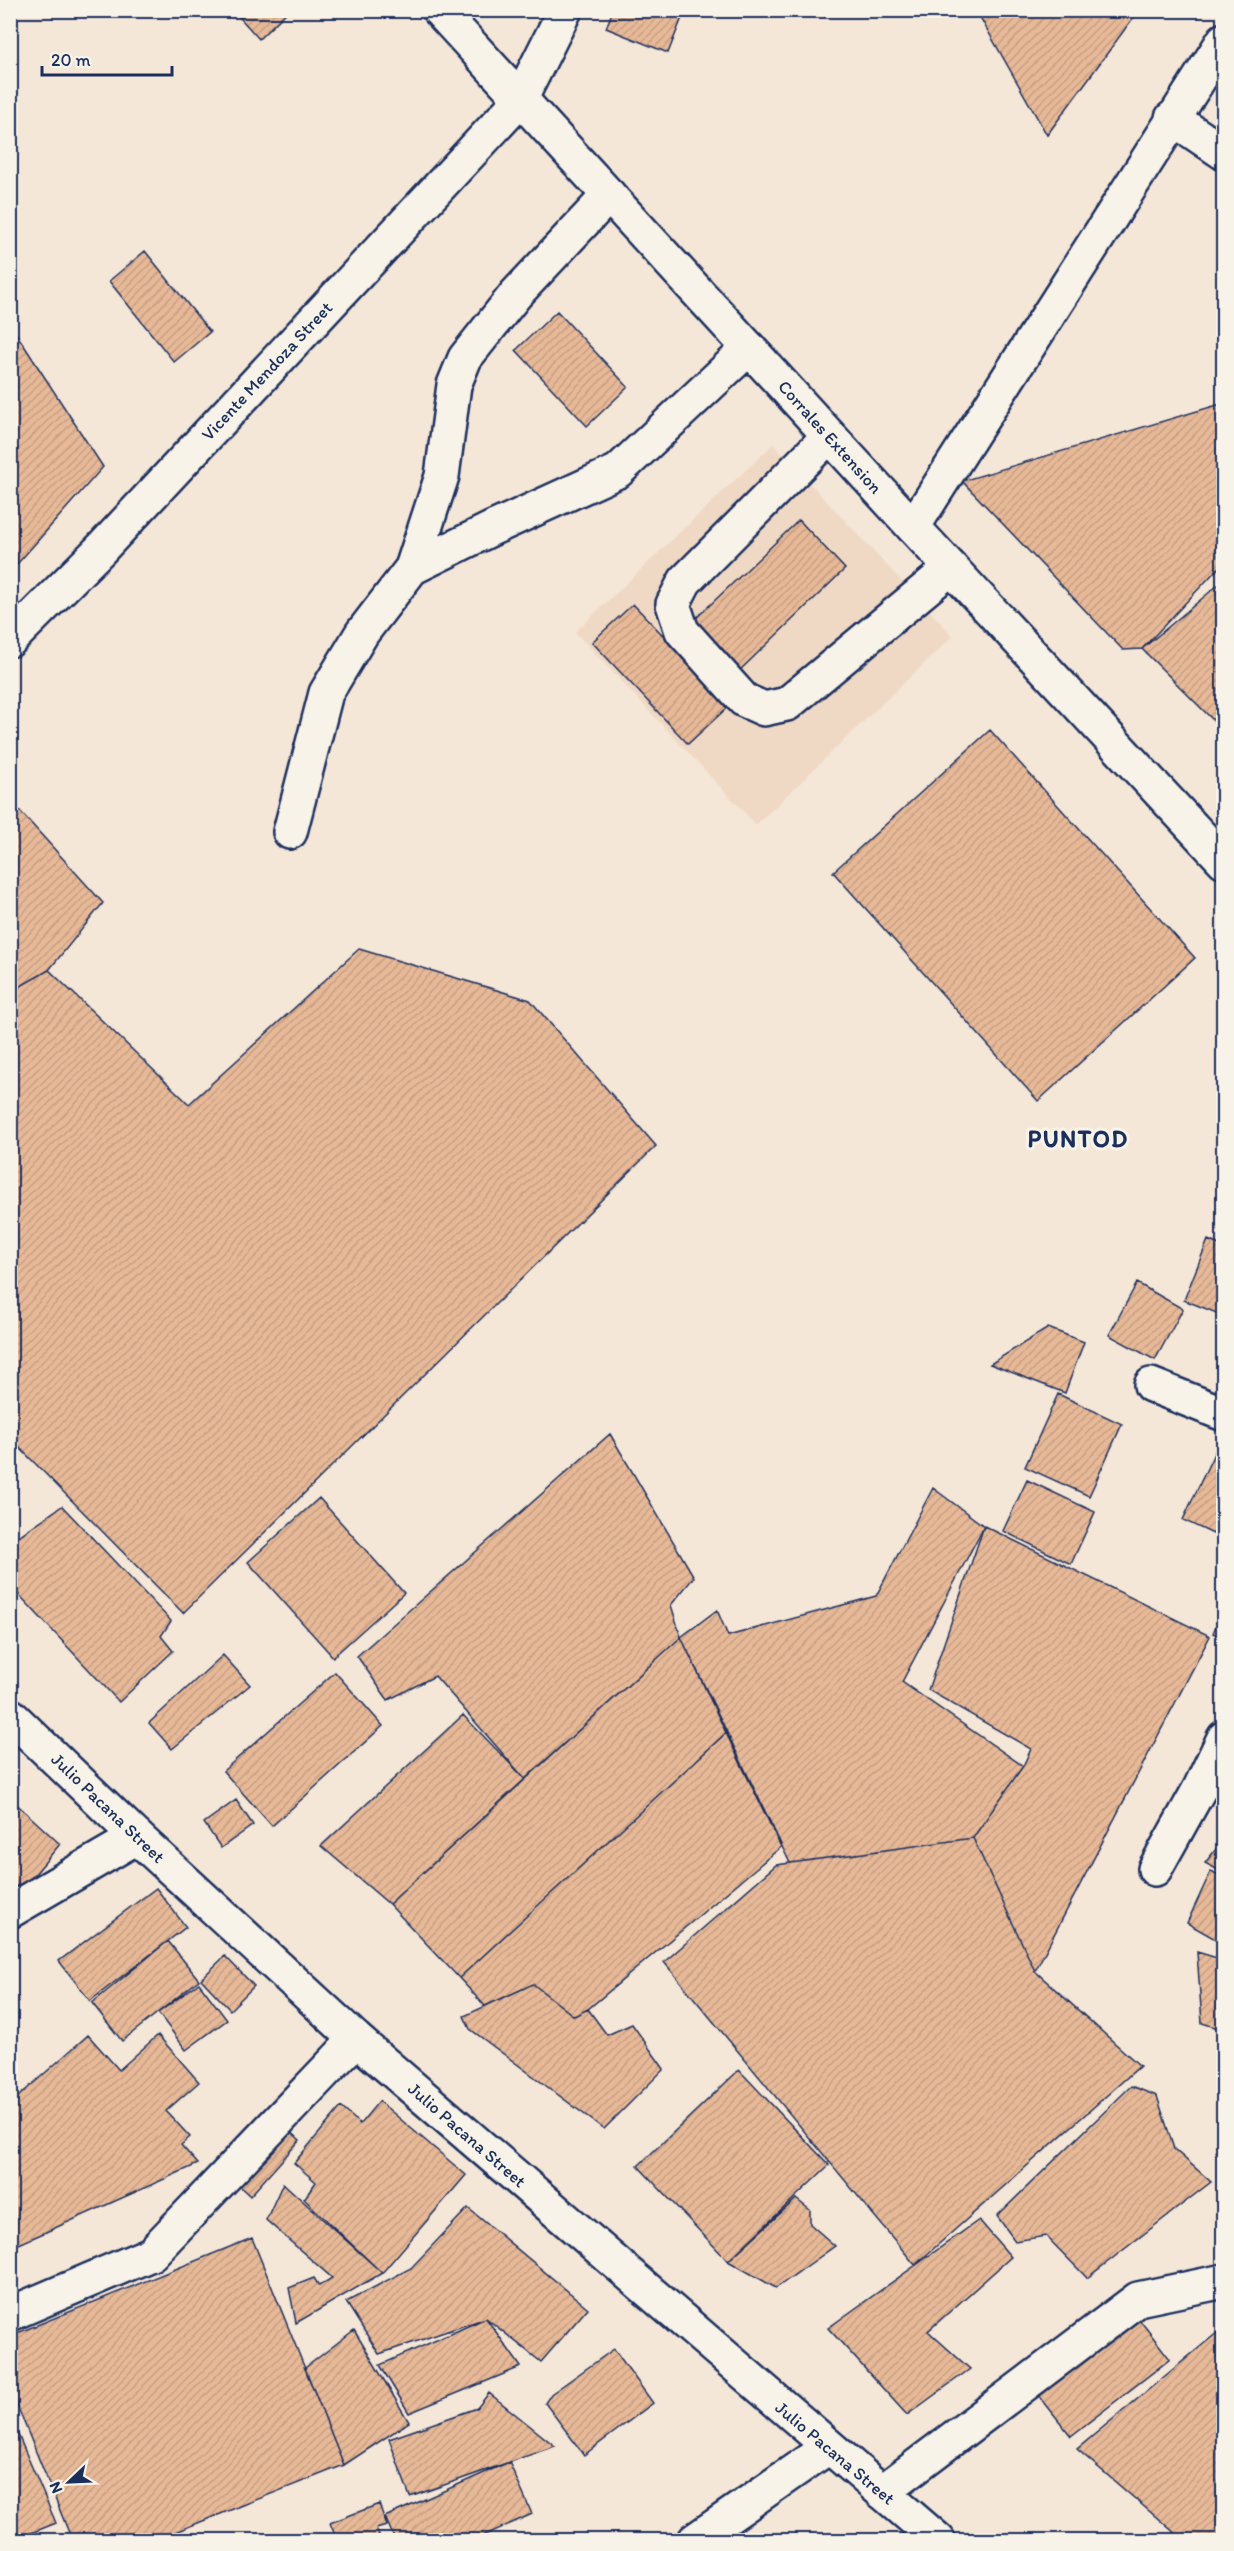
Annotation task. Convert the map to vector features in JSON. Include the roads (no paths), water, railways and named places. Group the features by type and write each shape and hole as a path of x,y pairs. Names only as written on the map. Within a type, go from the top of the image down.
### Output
{"main road":[{"name":"Corrales Extension","path":"439,10 829,436 1224,861"},
{"name":"Vicente Mendoza Street","path":"10,640 101,549 520,100 565,10"},
{"path":"913,527 1172,118 1224,40"},
{"path":"1172,118 1217,143"},
{"path":"290,832 326,693 362,633 412,568 442,476 454,385 465,358 516,294 609,195"},
{"path":"412,568 618,471 749,348"},
{"path":"829,436 685,581 673,604 682,631 744,700 764,709 787,704 951,568"},
{"path":"1151,1385 1224,1414"},
{"name":"Julio Pacana Street","path":"10,1714 137,1837 356,2039 827,2448 938,2541"},
{"path":"1155,1869 1200,1788 1224,1738"},
{"path":"10,1911 137,1837"},
{"path":"10,2314 151,2254 356,2039"},
{"path":"882,2492 1138,2299 1224,2281"},
{"path":"695,2541 827,2448"}],"district":[{"name":"PUNTOD","path":"1078,1139"}]}
